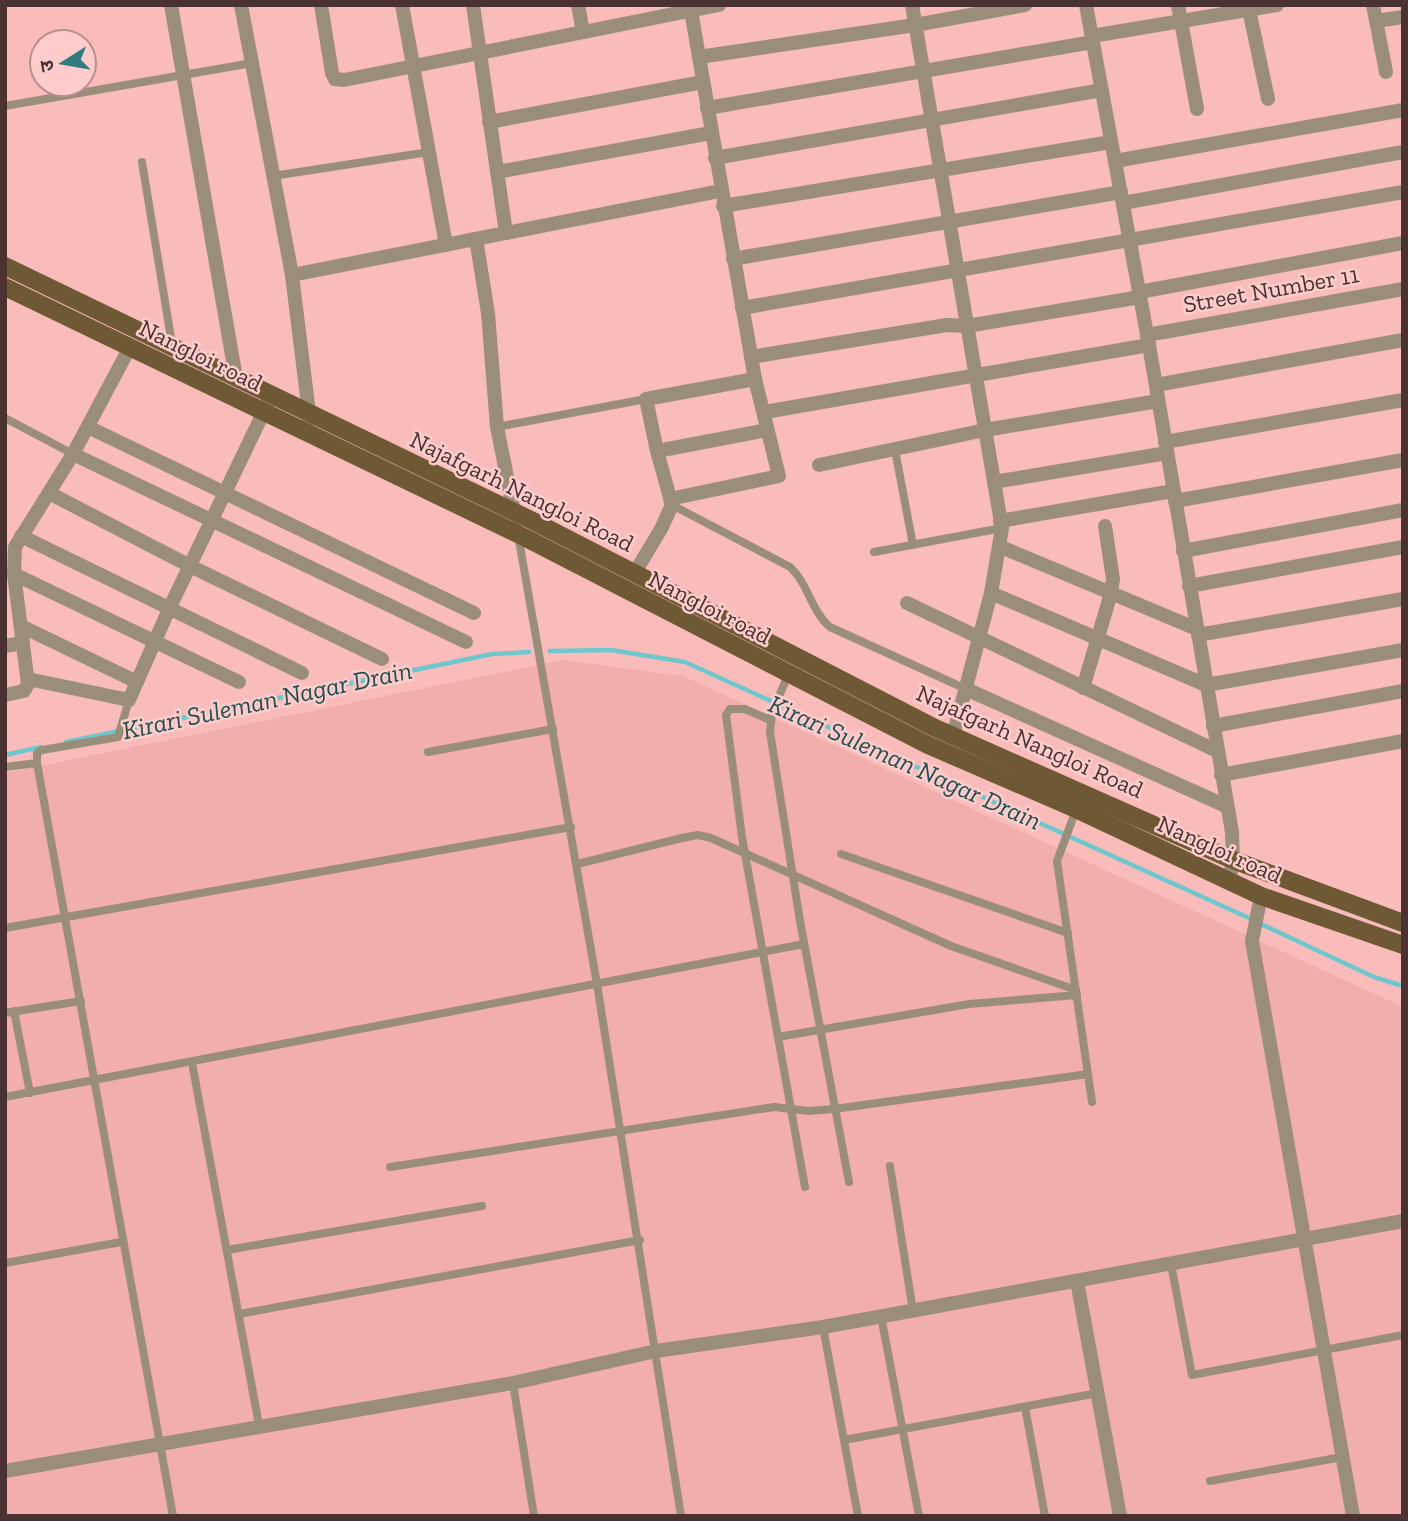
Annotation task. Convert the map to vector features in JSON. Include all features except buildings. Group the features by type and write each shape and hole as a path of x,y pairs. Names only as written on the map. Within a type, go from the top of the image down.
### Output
{"main road":[{"name":"Najafgarh Nangloi Road","path":"5,266 514,512 953,736 1233,860 1403,923"},
{"name":"Nangloi road","path":"5,286 517,534 788,675 928,744 1076,809 1261,897 1403,945"}],"street":[{"path":"171,5 236,378"},
{"path":"241,5 292,275 311,416 308,435"},
{"path":"321,5 335,79 344,80 691,8 719,5"},
{"path":"402,5 446,244"},
{"path":"473,5 506,233"},
{"path":"578,5 583,32"},
{"path":"912,5 1001,524 1001,547 991,593 953,736"},
{"path":"699,57 915,25 1025,5"},
{"path":"1086,5 1156,385 1221,775 1233,860 1228,881"},
{"path":"1178,5 1197,109"},
{"path":"707,108 923,74 1249,8 1277,5"},
{"path":"1373,5 1386,72"},
{"path":"671,502 779,476 755,379 720,191 691,8"},
{"path":"1249,8 1268,99"},
{"path":"1376,21 1403,17"},
{"path":"489,122 703,82"},
{"path":"715,158 1102,90"},
{"path":"1115,161 1403,110"},
{"path":"497,172 711,133"},
{"path":"723,206 1111,142"},
{"path":"733,259 949,221 1122,198 1403,152"},
{"path":"292,275 720,191"},
{"path":"742,308 1403,192"},
{"path":"476,239 488,313 497,427 514,512"},
{"path":"751,357 947,325 967,326 1403,243"},
{"name":"Street Number 11","path":"765,412 976,376 1403,289"},
{"path":"1156,385 1403,340"},
{"path":"5,695 28,688 14,574 14,544 50,493 73,454 130,347"},
{"path":"634,574 661,529 671,502 646,399 755,379"},
{"path":"27,679 127,707 169,609 271,396"},
{"path":"994,482 1403,400"},
{"path":"819,465 985,430 1158,401"},
{"path":"88,427 474,613"},
{"path":"657,452 766,430"},
{"path":"73,454 466,642"},
{"path":"1001,524 1403,460"},
{"path":"50,493 190,566 382,659"},
{"path":"1184,551 1403,510"},
{"path":"1083,688 1111,593 1112,571 1105,526"},
{"path":"14,544 169,609 302,673"},
{"path":"1001,547 1197,632 1403,599"},
{"path":"1189,586 1403,547"},
{"path":"14,574 239,682"},
{"path":"991,593 1206,685 1403,650"},
{"path":"907,603 1217,751"},
{"path":"21,626 137,682"},
{"path":"5,646 23,643"},
{"path":"966,689 1226,806"},
{"path":"1213,726 1403,691"},
{"path":"1221,775 1403,741"},
{"path":"1261,897 1252,941 1353,1516"},
{"path":"5,1471 513,1383 656,1351 823,1327 1403,1222"},
{"path":"1077,1281 1120,1516"}],"lane":[{"path":"5,106 252,63"},
{"path":"273,176 429,152"},
{"path":"142,162 173,347"},
{"path":"497,427 646,399"},
{"path":"5,418 73,454"},
{"path":"895,450 913,545"},
{"path":"671,502 790,566 802,578 823,621 830,626 966,689"},
{"path":"514,512 571,827 640,1240 681,1516"},
{"path":"874,552 1001,524"},
{"path":"788,675 771,716 792,874 849,1182"},
{"path":"127,707 121,732 116,738 39,751 37,763 96,1081 121,1242 173,1516"},
{"path":"771,716 737,707 730,709 726,715 746,855 805,1187"},
{"path":"428,752 553,729"},
{"path":"5,767 37,763"},
{"path":"1076,809 1057,861 1092,1102"},
{"path":"5,928 571,827"},
{"path":"577,864 698,835 951,946 1076,992"},
{"path":"841,854 1068,933"},
{"path":"5,1097 804,944"},
{"path":"778,1037 969,1004 1076,992"},
{"path":"30,1093 10,1012 81,1001"},
{"path":"192,1063 259,1425"},
{"path":"390,1167 621,1128 774,1107 791,1110 834,1109 1088,1074"},
{"path":"890,1166 913,1311"},
{"path":"227,1250 482,1206"},
{"path":"239,1314 640,1240"},
{"path":"5,1263 121,1242"},
{"path":"1171,1264 1192,1375 1403,1335"},
{"path":"881,1316 919,1516"},
{"path":"823,1327 858,1516"},
{"path":"513,1383 534,1516"},
{"path":"844,1440 1098,1393"},
{"path":"1025,1407 1045,1516"},
{"path":"1210,1481 1342,1457"}],"shaded area":[{"path":"563,660 683,676 1403,1007 1403,1516 5,1516 5,773"}],"waterway":[{"name":"Kirari Suleman Nagar Drain","path":"550,651 611,650 685,662 1249,918"},
{"name":"Kirari Suleman Nagar Drain","path":"66,742 492,654 529,652"},
{"name":"Kirari Suleman Nagar Drain","path":"5,755 41,747"},
{"name":"Kirari Suleman Nagar Drain","path":"1261,924 1374,977 1403,986"}]}
